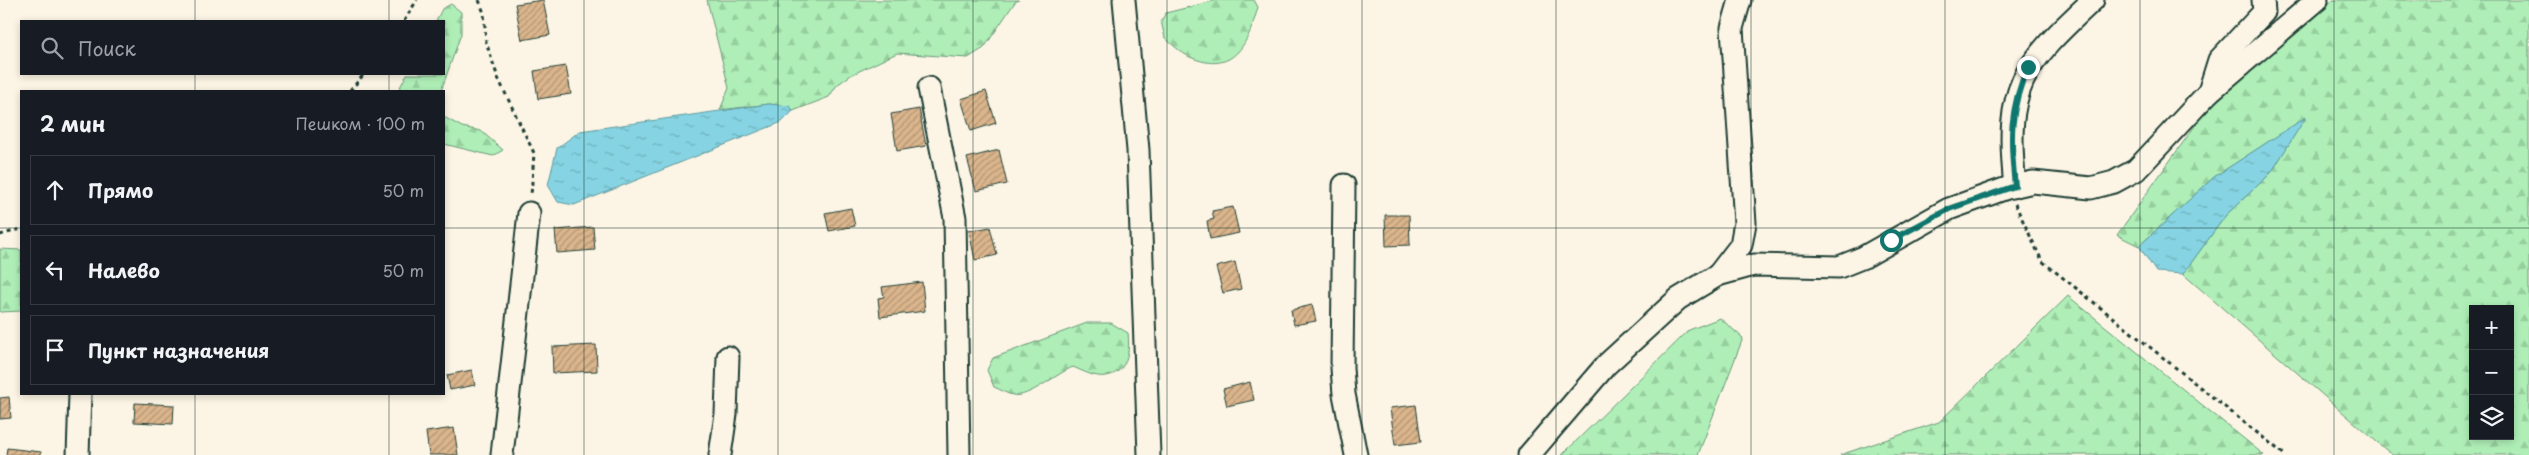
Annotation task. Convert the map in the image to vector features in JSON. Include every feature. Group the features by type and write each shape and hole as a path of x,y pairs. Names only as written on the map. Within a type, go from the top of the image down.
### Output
{"street":[{"path":"1124,0 1138,150 1149,455"},
{"path":"1718,275 1741,244 1744,223 1732,28 1740,0"},
{"path":"2011,187 2010,147 2017,92 2028,67 2055,34 2093,0"},
{"path":"2209,92 2219,60 2264,12 2263,0"},
{"path":"1529,453 1606,365 1678,299 1718,275 1754,265 1839,267 1864,256 1949,209 2011,187 2034,182 2091,188 2114,182 2136,170 2209,92 2317,0"},
{"path":"929,88 956,218 960,455"},
{"path":"1344,185 1342,368 1344,394 1356,455"},
{"path":"502,455 529,213"},
{"path":"720,455 726,414 728,357"},
{"path":"78,455 80,395"}],"path":[{"path":"405,20 417,0"},
{"path":"479,0 484,14 486,42 498,78 534,153 529,213"},
{"path":"351,90 363,75"},
{"path":"2011,187 2042,261 2285,455"},
{"path":"0,235 20,229"}],"green space":[{"path":"707,0 1019,0 1015,2 984,48 968,58 897,53 851,75 837,85 829,97 793,111 789,106 769,104 720,110 729,88"},
{"path":"1217,0 1254,0 1258,7 1244,44 1237,53 1228,59 1218,62 1205,62 1180,51 1165,38 1161,21 1166,13"},
{"path":"2332,0 2529,0 2529,455 2392,455 2183,274 2226,215 2271,173 2305,118 2214,177 2139,246 2117,235 2239,64"},
{"path":"451,4 461,12 461,34 441,90 399,90 406,75 445,75 445,20 436,20 442,9"},
{"path":"445,118 462,127 481,131 503,150 493,156 445,144"},
{"path":"0,249 20,250 20,311 0,312"},
{"path":"2068,296 2264,455 1840,455 1939,422"},
{"path":"1720,318 1743,338 1698,455 1562,455 1689,330"},
{"path":"1087,323 1111,323 1128,333 1128,353 1123,366 1119,370 1106,376 1098,376 1073,367 1034,389 1019,395 1010,394 994,387 987,370 993,358"}],"water":[{"path":"769,104 790,106 793,111 782,122 574,205 558,202 548,185 557,148 580,131"},
{"path":"2306,117 2271,173 2226,215 2183,274 2156,272 2139,246 2214,177"}],"building":[{"path":"543,0 550,35 522,40 515,4"},
{"path":"566,66 571,94 538,99 534,71"},
{"path":"986,91 996,123 971,131 961,99"},
{"path":"919,109 926,146 897,151 891,114"},
{"path":"999,150 1007,184 976,191 967,158"},
{"path":"1233,207 1239,233 1210,239 1207,221 1214,219 1212,211"},
{"path":"851,208 855,226 829,231 825,213"},
{"path":"1385,215 1409,215 1410,245 1386,246"},
{"path":"593,227 595,250 557,253 555,230"},
{"path":"990,227 997,255 975,260 969,231"},
{"path":"1235,262 1241,289 1223,293 1216,267"},
{"path":"922,282 925,311 880,317 878,298 884,297 882,287"},
{"path":"1312,305 1316,321 1294,325 1291,310"},
{"path":"596,345 597,371 553,373 552,347"},
{"path":"472,370 475,385 450,390 447,375"},
{"path":"1250,382 1254,400 1227,406 1223,389"},
{"path":"9,397 11,418 0,419 0,398"},
{"path":"135,403 174,405 173,424 134,422"},
{"path":"1416,405 1421,442 1395,445 1390,408"},
{"path":"454,428 458,455 429,455 426,432"},
{"path":"7,448 41,452 41,455 6,455"}],"route":[{"path":"1891,240 1949,209 2015,186 2010,147 2012,121 2017,92 2028,67"}]}
